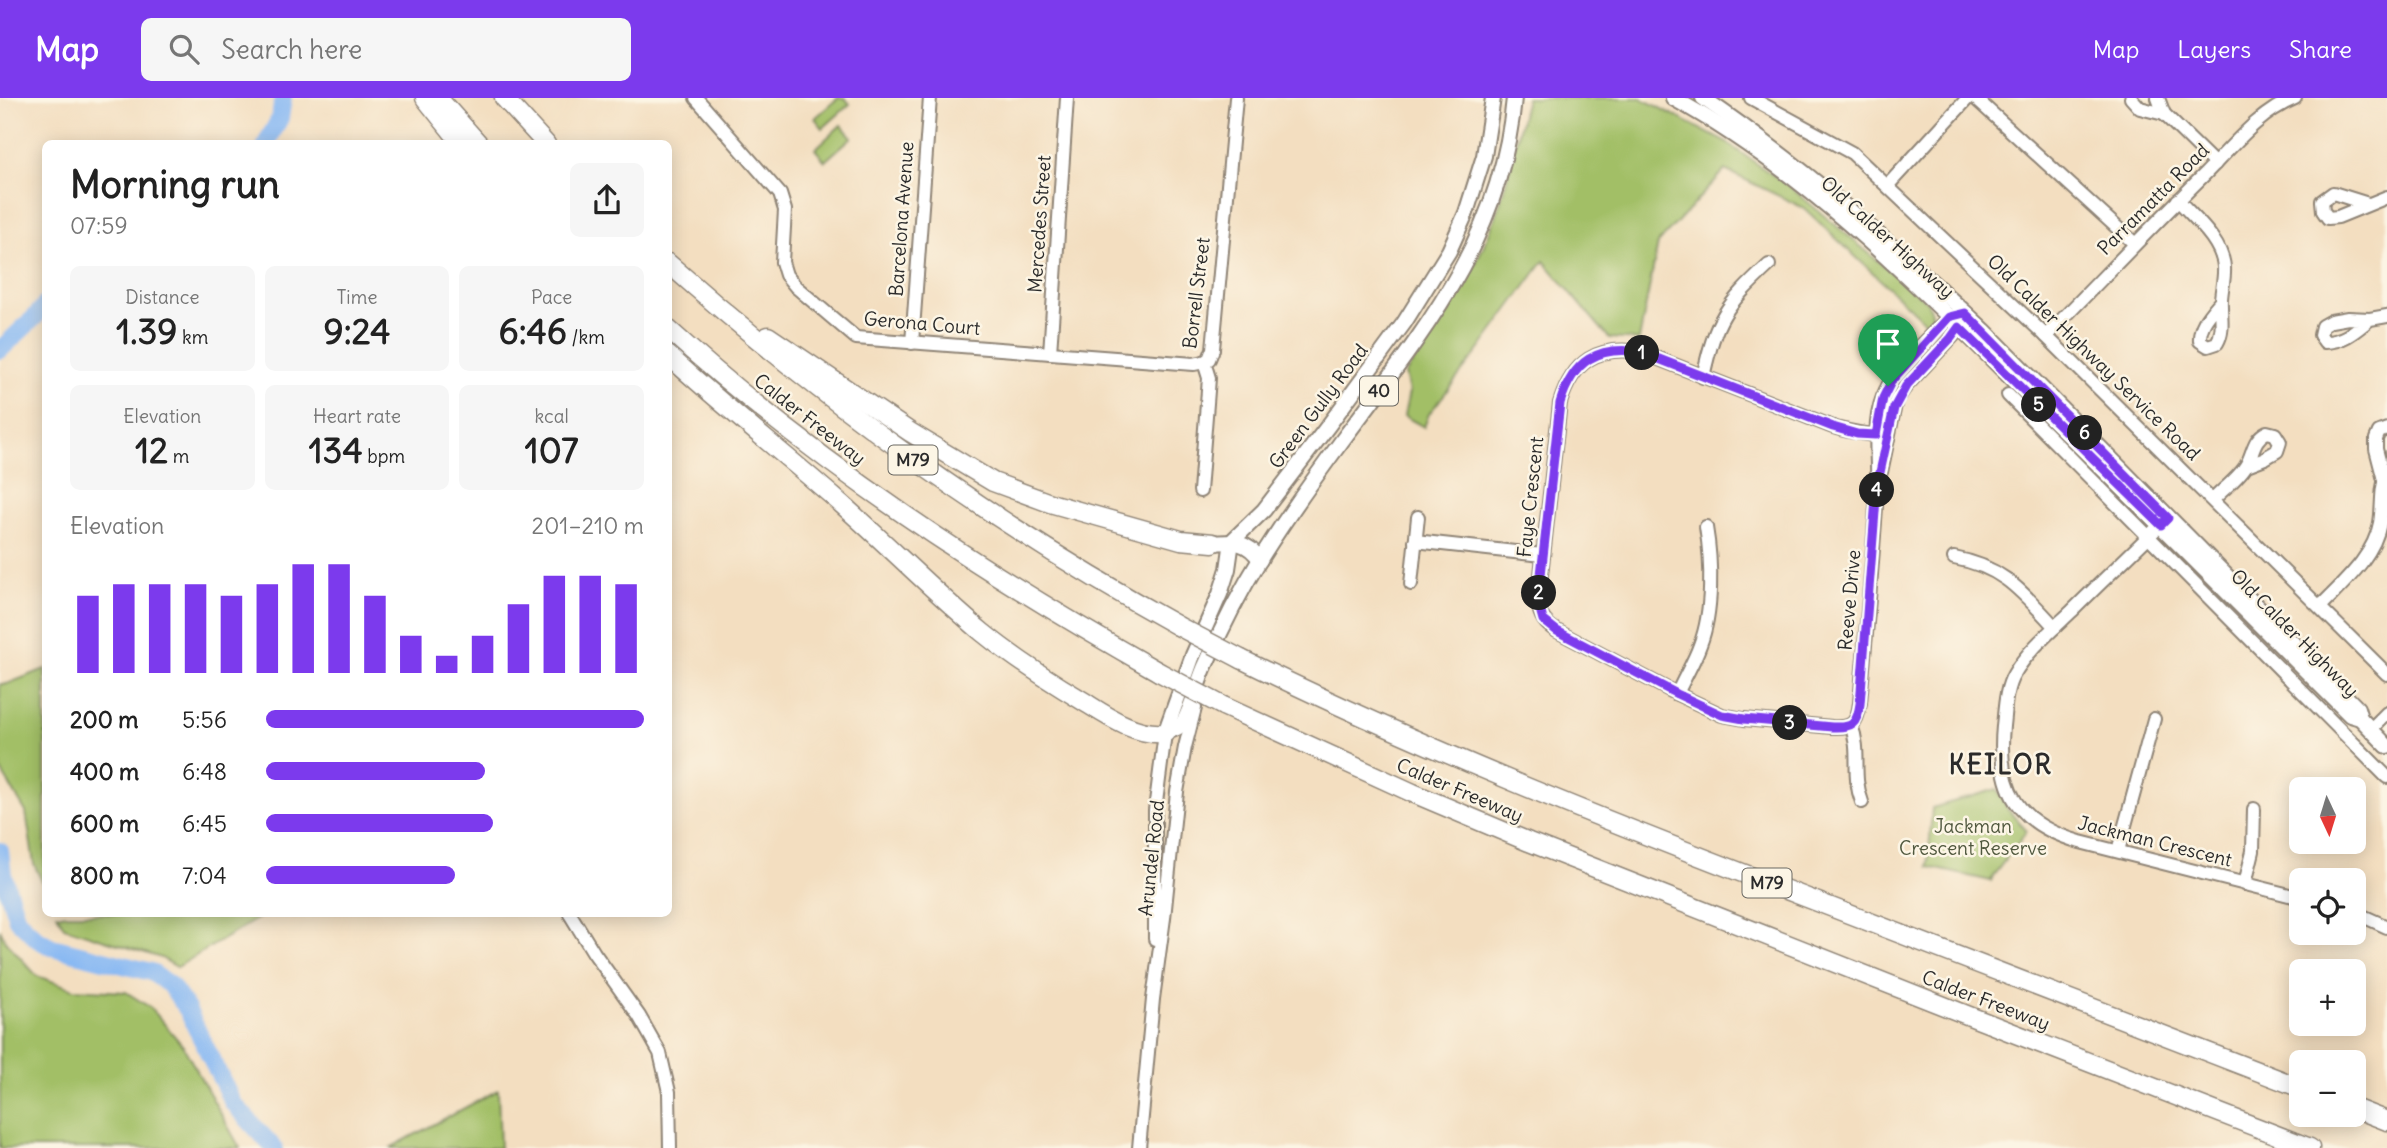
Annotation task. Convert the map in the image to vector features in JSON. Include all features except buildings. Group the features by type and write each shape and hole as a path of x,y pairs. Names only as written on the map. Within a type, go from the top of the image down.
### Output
{"highway":[{"path":"425,98 459,140"},
{"path":"439,98 476,140"},
{"path":"504,98 542,140"},
{"path":"672,265 783,346 898,424 993,482 1050,503 1181,540 1213,543"},
{"name":"Calder Freeway","path":"672,266 793,370 898,449 1033,541 1178,626 1241,659 1330,703 1636,832 2289,1083"},
{"name":"Calder Freeway","path":"672,332 802,441 920,526 1057,614 1223,706 1422,797 1529,842 1985,1023 2310,1148"},
{"path":"672,359 840,502 955,608 1008,652 1047,680 1118,721 1144,732 1165,733"},
{"path":"2366,1113 2387,1121"}],"main road":[{"name":"Green Gully Road","path":"1232,541 1264,510 1328,426 1404,323 1449,251 1478,176 1491,120 1491,98"},
{"name":"Green Gully Road","path":"1231,612 1298,500 1404,359 1458,276 1473,248 1500,179 1516,98"},
{"path":"1665,98 1706,116"},
{"name":"Old Calder Highway","path":"1673,98 1706,116 1790,175 1958,319 2357,708 2365,724 2387,746"},
{"name":"Old Calder Highway","path":"1703,98 1833,194 1893,245 1958,319"},
{"path":"1213,543 1232,541 1249,547 1260,560"},
{"path":"1165,733 1193,655 1220,594 1228,569 1232,541"},
{"path":"1165,733 1183,723 1207,661 1231,612"}],"street":[{"name":"Gerona Court","path":"696,98 780,194 785,210 782,262 790,281 856,338 1194,364 1204,362"},
{"name":"Barcelona Avenue","path":"912,343 930,98"},
{"name":"Mercedes Street","path":"1050,353 1068,98"},
{"name":"Borrell Street","path":"1200,491 1209,378 1204,362 1209,359 1213,349 1236,98"},
{"name":"Old Calder Highway Service Road","path":"1751,98 1844,147 1888,185 2046,336 2387,674"},
{"path":"1888,185 1968,98"},
{"path":"1975,98 2134,243"},
{"path":"2130,98 2140,108 2164,114"},
{"path":"2158,98 2164,114 2215,164"},
{"name":"Parramatta Road","path":"2046,336 2134,243 2260,119 2295,98"},
{"path":"2368,204 2387,197"},
{"path":"2178,200 2211,237 2222,254 2224,288 2220,302"},
{"path":"1703,377 1711,342 1721,317 1741,292 1769,265"},
{"path":"2370,319 2387,317"},
{"name":"Reeve Drive","path":"1862,802 1856,780 1854,721 1882,436 1900,393 1958,319"},
{"name":"Faye Crescent","path":"1854,721 1843,728 1722,715 1548,626 1539,613 1538,602 1542,555 1560,403 1564,388 1577,368 1595,355 1608,351 1641,352 1833,427 1857,434 1882,436"},
{"path":"2008,395 2387,776"},
{"path":"2320,607 2374,544 2381,522 2386,477 2375,443 2379,432 2387,429"},
{"path":"2213,500 2247,464"},
{"path":"1411,584 1418,517"},
{"name":"Jackman Crescent","path":"2164,521 2055,627 2015,673 2008,689 2002,745 2006,780 2021,808 2039,826 2064,837 2289,895"},
{"path":"1677,694 1700,645 1706,625 1710,551 1706,527"},
{"path":"1415,541 1542,555"},
{"path":"1954,558 1975,562 2008,579 2055,627"},
{"name":"Green Gully Road","path":"1191,722 1205,676 1231,612"},
{"path":"2365,724 2387,713"},
{"path":"2118,851 2154,719"},
{"name":"Arundel Road","path":"1139,1148 1178,784 1191,722"},
{"name":"Arundel Road","path":"1153,999 1155,813 1165,733"},
{"path":"2245,884 2253,851 2254,809"},
{"path":"572,917 660,1053 669,1092 670,1148"},
{"path":"2366,917 2387,927"}],"green space":[{"path":"838,98 845,98 850,104 823,128 815,118"},
{"path":"1526,98 1641,98 1727,143 1790,187 1927,302 1933,317 1926,323 1804,208 1725,170 1658,243 1639,340 1609,338 1544,261 1429,414 1424,427 1404,416 1409,392 1405,374 1457,297 1491,229 1513,155"},
{"path":"841,125 852,137 825,161 815,149"},
{"path":"42,670 42,881 34,864 26,812 0,769 0,684 7,684"},
{"name":"Jackman Crescent Reserve","path":"1997,789 2008,810 2027,831 1991,881 1928,867 1932,808"},
{"path":"59,917 260,917 177,967 161,958 64,927"},
{"path":"0,929 6,942 37,976 74,989 126,992 151,1008 183,1046 240,1148 0,1148"},
{"path":"498,1090 500,1148 390,1148"}],"waterway":[{"path":"268,140 280,118 283,98"},
{"path":"0,350 42,309"},
{"path":"0,851 3,875 17,919 37,939 52,947 151,972 171,986 187,1009 233,1103 274,1148"}],"district":[{"name":"KEILOR","path":"2001,765"}],"route":[{"path":"1965,313 2168,518 2161,525 1959,327 1896,400 1877,486 1860,704 1858,716 1850,725 1843,728 1722,715 1557,631 1543,620 1538,602 1560,403 1570,377 1585,361 1608,351 1641,352 1857,434 1876,435 1888,386 1949,317 1965,313"}]}
